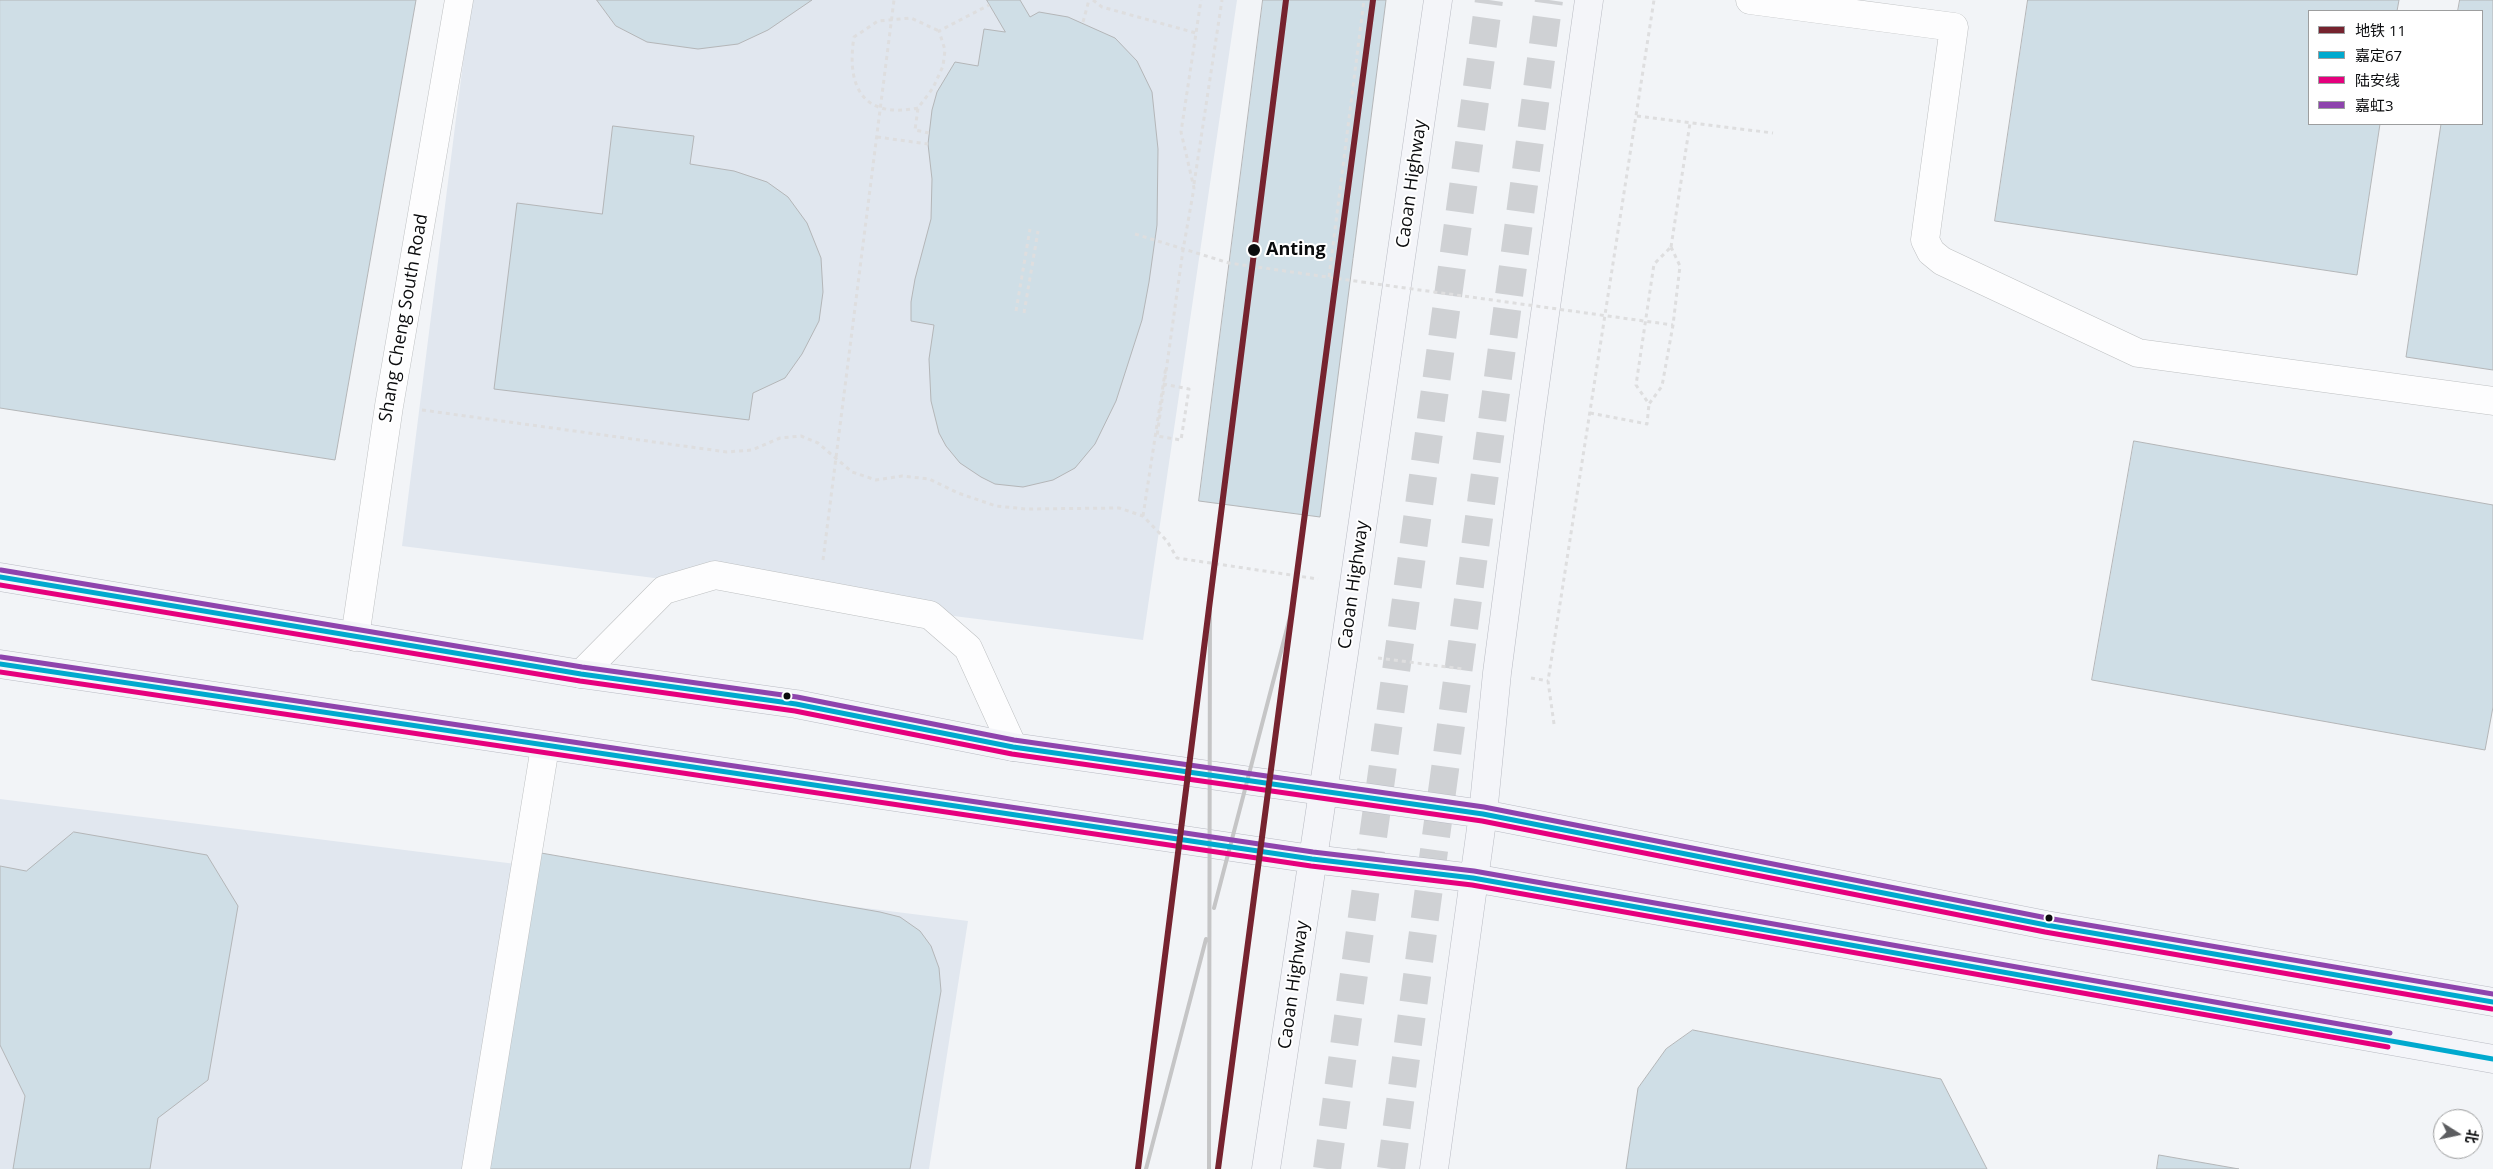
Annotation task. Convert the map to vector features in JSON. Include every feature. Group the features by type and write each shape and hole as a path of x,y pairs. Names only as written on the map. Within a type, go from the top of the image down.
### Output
{"main road":[{"name":"Caoan Highway","path":"1266,1169 1312,860 1324,793 1438,0"},
{"path":"1434,1169 1472,878 1483,814 1497,674 1530,421 1589,0"},
{"path":"0,577 581,674 796,704 1013,747 1324,793 1483,814 2046,925 2493,1002"},
{"path":"0,664 545,747 1312,860 1472,878 2493,1059"}],"street":[{"name":"Shang Cheng South Road","path":"355,637 389,406 459,0"},
{"path":"1750,0 1954,26 1925,240 1931,252 1942,261 2138,353 2493,401"},
{"path":"581,674 664,590 715,575 930,615 968,648 1013,747"},
{"path":"476,1169 545,747"}],"path":[{"path":"818,594 838,458 894,0"},
{"path":"1083,22 1089,0"},
{"path":"1093,0 1102,7 1196,33"},
{"path":"1163,384 1172,385 1189,389 1181,440 1158,436 1164,393 1166,384 1183,250 1194,188 1182,132 1201,0"},
{"path":"1143,516 1222,0"},
{"path":"1328,277 1364,0"},
{"path":"1554,724 1548,681 1654,0"},
{"path":"939,31 989,4"},
{"path":"918,108 897,112 875,107 858,90 850,60 854,36 878,21 911,18 939,31 945,50 943,66 933,88 918,108 915,130 929,133"},
{"path":"1637,116 1773,133"},
{"path":"1590,413 1647,424 1649,404 1662,386 1673,325 1680,266 1671,247 1690,123"},
{"path":"878,136 928,144"},
{"path":"1016,311 1030,229"},
{"path":"1025,313 1038,231"},
{"path":"1135,234 1229,263 1673,325"},
{"path":"1649,404 1636,385 1654,264 1671,247"},
{"path":"389,406 727,452 752,450 780,438 801,436 818,443 838,458 852,472 876,480 902,476 929,479 958,493 996,506 1026,509 1119,508 1143,516 1167,541 1177,558 1318,578 1317,586"},
{"path":"1344,653 1548,681"}],"shaded area":[{"path":"471,0 1237,0 1143,640 402,546"},
{"path":"0,799 968,921 929,1169 0,1169"}],"building":[{"path":"0,0 416,0 335,460 0,408"},
{"path":"597,0 812,0 768,30 738,44 698,49 647,42 616,26"},
{"path":"987,0 1020,0 1030,17 1039,12 1068,17 1115,38 1137,61 1152,92 1158,149 1157,225 1149,282 1142,320 1116,401 1095,444 1075,468 1053,480 1023,487 995,484 981,477 960,463 946,446 939,433 931,401 929,359 934,325 911,321 911,302 915,279 931,219 932,179 928,144 932,110 937,92 955,62 978,66 984,29 1005,32"},
{"name":"Anting","path":"1263,0 1386,0 1320,517 1199,501"},
{"path":"2028,0 2399,0 2397,10 2308,10 2308,125 2380,125 2357,275 1995,221"},
{"path":"2460,0 2493,0 2493,370 2406,357 2441,125 2483,125 2483,10 2458,10"},
{"path":"613,126 694,136 690,164 734,171 767,182 788,197 807,223 821,258 823,292 819,321 802,354 785,378 753,393 749,420 494,389 517,203 602,214"},
{"path":"2134,441 2493,505 2493,707 2485,750 2092,680"},
{"path":"74,832 207,855 238,906 208,1080 158,1118 150,1169 13,1169 25,1096 0,1045 0,866 26,871"},
{"path":"541,853 880,912 900,917 920,931 931,946 939,968 941,991 910,1169 485,1169"},
{"path":"1693,1030 1941,1079 1987,1169 1626,1169 1638,1088 1666,1049"},
{"path":"2159,1155 2239,1169 2157,1169"}],"tunnel":[{"path":"1327,1169 1489,0"},
{"path":"1391,1169 1549,0"}],"railway":[{"path":"1209,1169 1210,596"},
{"path":"1214,908 1290,617"},
{"path":"1146,1169 1206,939"}],"metro line":[{"name":"11","path":"1138,1169 1286,0"},
{"name":"11","path":"1218,1169 1373,0"}],"transit line":[{"name":"嘉虹3","path":"1,570 582,667 797,697 1014,740 1484,807 2047,918 2493,994"},
{"name":"嘉定67","path":"0,577 581,674 796,704 1013,747 1483,814 2046,925 2493,1002"},
{"name":"陆安线","path":"0,585 580,681 795,711 1012,754 1482,821 2045,932 2492,1009"},
{"name":"嘉虹3","path":"1,657 1313,852 1474,871 2390,1033"},
{"name":"嘉定67","path":"0,664 1312,859 1473,878 2493,1059"},
{"name":"陆安线","path":"0,672 1311,866 1472,885 2388,1047"}],"place":[{"name":"Anting","path":"1254,250"}]}
